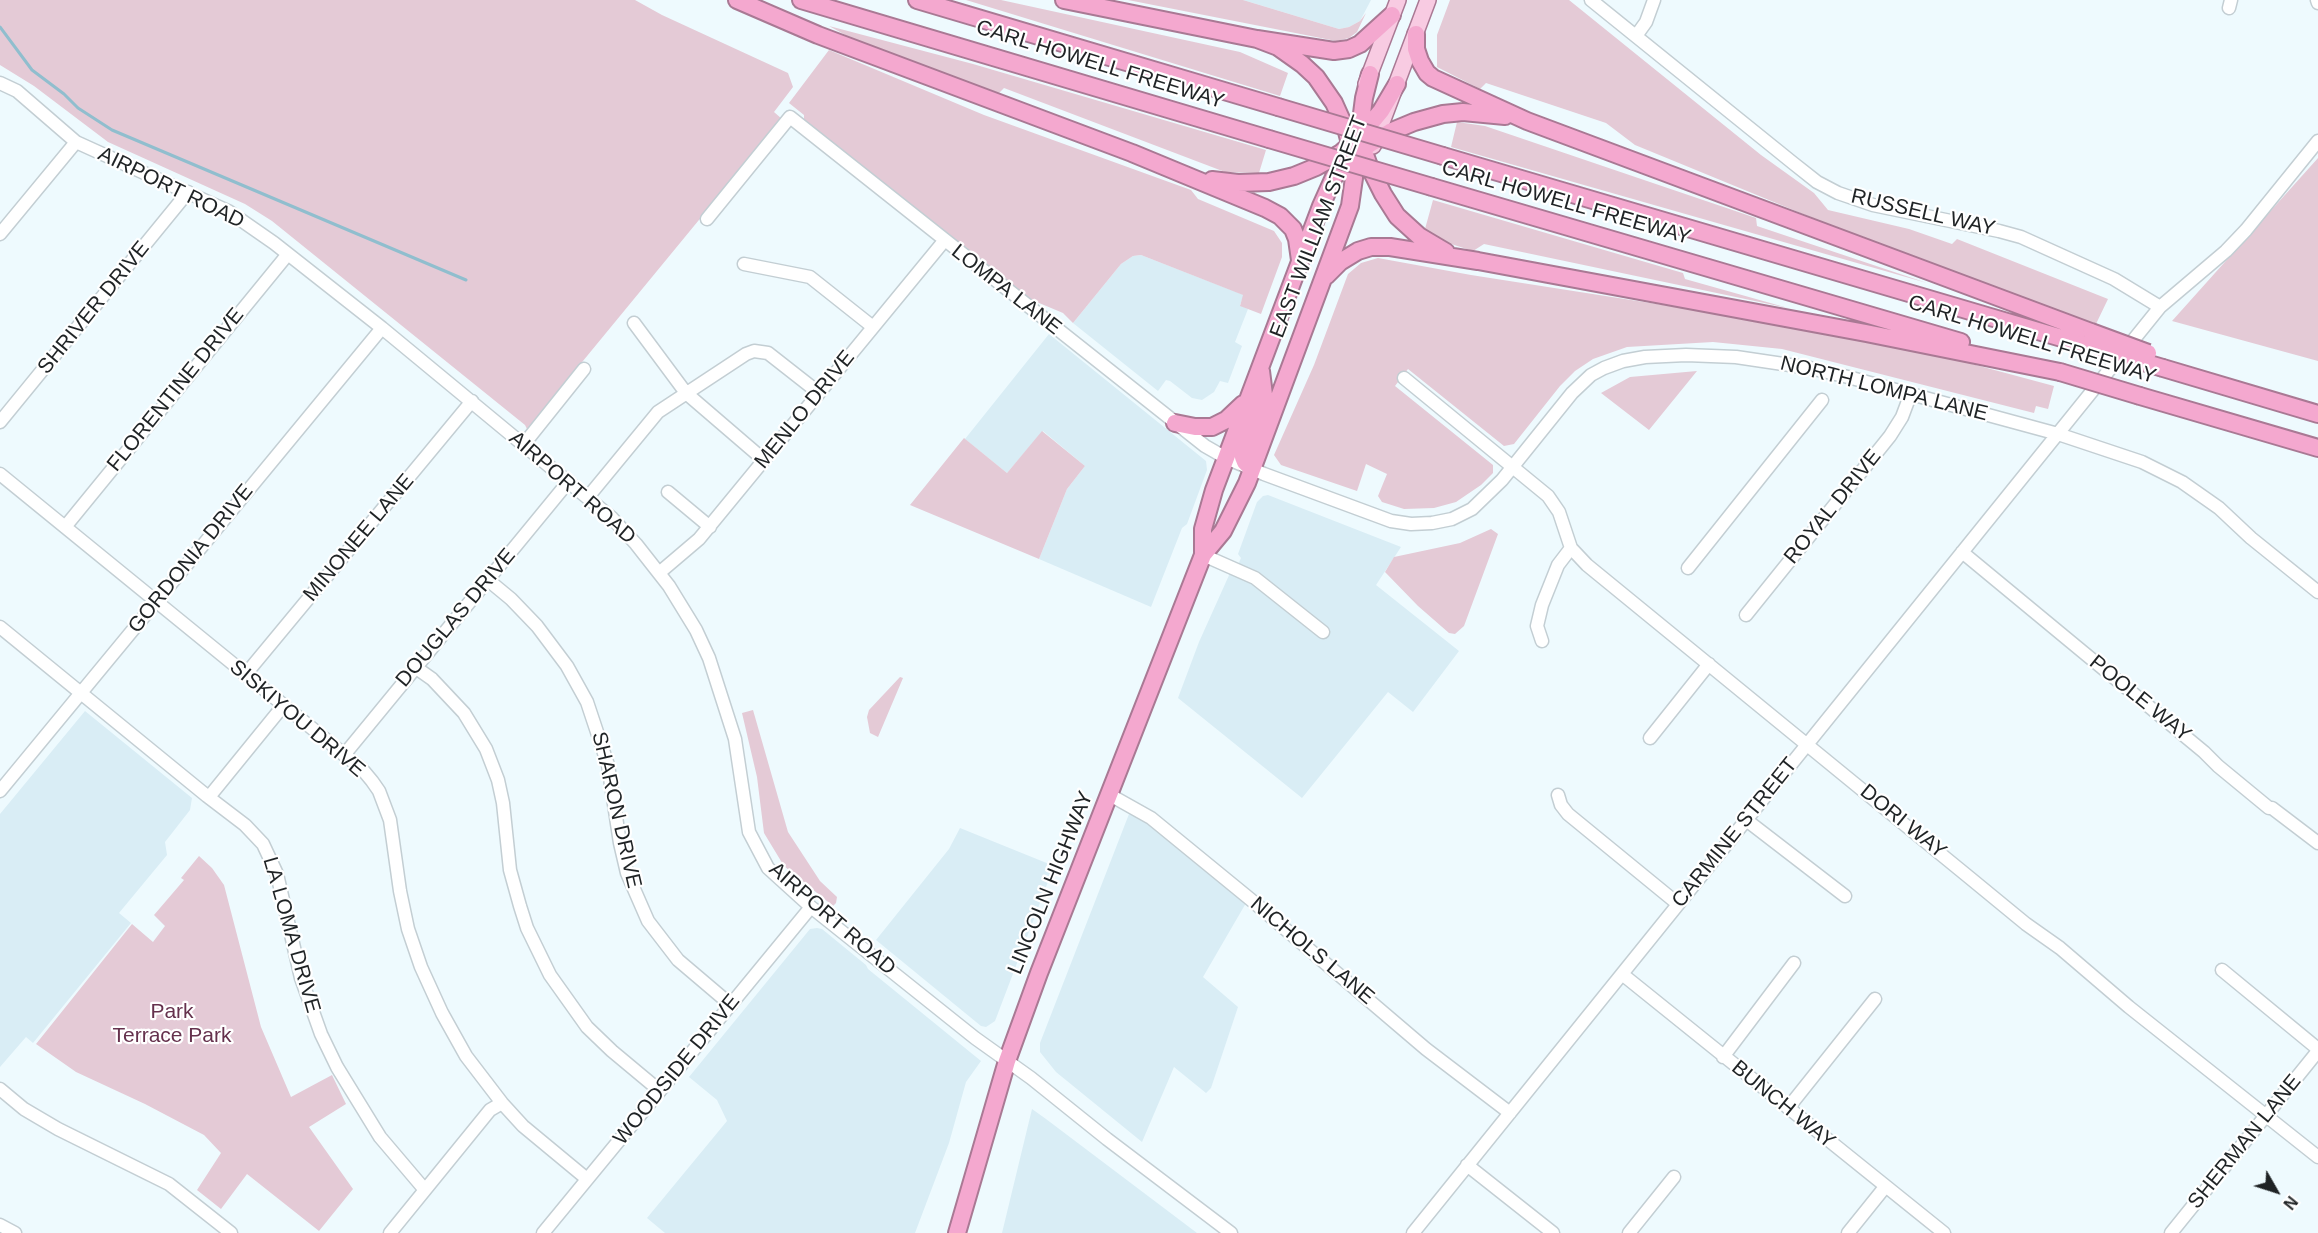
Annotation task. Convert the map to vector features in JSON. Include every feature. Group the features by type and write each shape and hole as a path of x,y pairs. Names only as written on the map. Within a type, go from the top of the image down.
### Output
{"highway":[{"path":"737,0 818,35 1193,178 1280,216 1293,229 1299,246 1300,261"},
{"name":"CARL HOWELL FREEWAY","path":"801,0 2318,448"},
{"name":"CARL HOWELL FREEWAY","path":"917,0 1443,156 2087,338"},
{"path":"1064,0 1257,39 1328,50 1345,50 1368,39 1395,8"},
{"path":"1416,34 1416,49 1426,73 1527,121 2087,338 2166,364 2195,378 2318,414"},
{"path":"1257,39 1288,53 1313,74 1333,100 1389,204 1409,228 1439,249 1478,261"},
{"name":"EAST WILLIAM STREET","path":"1252,469 1347,215 1353,189 1361,113 1370,74"},
{"name":"EAST WILLIAM STREET","path":"1226,458 1334,177 1357,147 1397,84"},
{"path":"1193,178 1238,183 1275,181 1307,171 1414,122 1454,112 1490,113 1527,121"},
{"path":"1323,279 1350,255 1371,247 1390,247 1478,261 1866,333 2060,372"},
{"path":"1252,469 1243,457 1263,402 1261,367"},
{"path":"1175,423 1201,428 1216,425 1230,417 1248,399"},
{"name":"LINCOLN HIGHWAY","path":"1203,555 1204,525 1226,458"},
{"name":"LINCOLN HIGHWAY","path":"957,1233 1008,1061 1039,973 1203,555 1228,522 1252,469"}],"main road":[{"path":"1397,84 1428,0"},
{"path":"1370,74 1395,8"}],"street":[{"name":"RUSSELL WAY","path":"1591,0 1817,182 1838,193 1874,205 2021,237 2115,279 2160,307"},
{"path":"1636,36 1646,22 1654,0"},
{"name":"AIRPORT ROAD","path":"0,82 17,91 76,142 228,211 288,254 382,328 622,527 659,573 685,612 712,667 735,739 746,820 752,839 768,868 811,907 975,1038 1231,1233"},
{"name":"LOMPA LANE","path":"707,219 790,117 1175,423 1202,444 1226,458"},
{"name":"CARMINE STREET","path":"1413,1233 2160,307 2226,251 2246,230 2318,141"},
{"path":"0,234 76,142"},
{"name":"SHRIVER DRIVE","path":"0,422 188,192"},
{"name":"MENLO DRIVE","path":"659,573 688,550 710,527 944,241"},
{"name":"FLORENTINE DRIVE","path":"65,527 288,254"},
{"path":"744,264 810,277 873,327"},
{"path":"634,323 686,393 764,460"},
{"name":"GORDONIA DRIVE","path":"2,785 382,328"},
{"path":"588,497 653,417 742,355 754,351 765,352 819,393"},
{"name":"NORTH LOMPA LANE","path":"1226,458 1378,517 1423,524 1452,519 1472,509 1494,489 1561,405 1584,381 1604,368 1637,358 1701,356 1776,362 1911,393 2058,434 2142,462 2182,482 2218,508 2318,592"},
{"path":"524,444 584,369"},
{"name":"DORI WAY","path":"1404,378 1543,492 1556,506 1571,548 1587,565 2026,924 2060,948 2129,1007 2318,1157"},
{"name":"ROYAL DRIVE","path":"1746,615 1890,436 1902,417 1911,393"},
{"path":"1688,568 1822,400"},
{"name":"MINONEE LANE","path":"246,675 472,401"},
{"name":"SISKIYOU DRIVE","path":"0,474 362,769 372,781 390,820 408,929 421,967 466,1056 523,1126 587,1179"},
{"name":"DOUGLAS DRIVE","path":"344,755 569,481"},
{"path":"668,492 710,527"},
{"path":"1542,641 1537,626 1542,605 1558,565 1571,548"},
{"name":"POOLE WAY","path":"1962,552 2204,752 2226,773 2269,808 2318,843"},
{"path":"1203,555 1255,578 1323,632"},
{"name":"SHARON DRIVE","path":"488,580 511,599 537,626 567,666 587,702 609,765 620,843 627,873 648,921 678,960 731,1005"},
{"name":"LA LOMA DRIVE","path":"0,627 254,833 271,858 277,874 301,978 321,1035 342,1075 380,1137 425,1190"},
{"path":"1650,738 1710,664"},
{"path":"415,667 432,679 464,712 486,749 498,780 503,803 510,870 520,906 527,928 550,975 587,1027 660,1091"},
{"path":"209,797 283,706"},
{"name":"NICHOLS LANE","path":"1110,795 1151,818 1250,898 1426,1049 1510,1113"},
{"path":"1558,795 1561,805 1568,814 1678,904"},
{"path":"1745,819 1845,896"},
{"name":"WOODSIDE DRIVE","path":"543,1233 811,907"},
{"path":"1723,1057 1794,963"},
{"path":"2222,970 2318,1050"},
{"name":"BUNCH WAY","path":"1622,974 1944,1233"},
{"path":"1788,1108 1875,999"},
{"name":"SHERMAN LANE","path":"2171,1233 2318,1050"},
{"path":"0,1089 24,1109 58,1129 170,1184 231,1233"},
{"path":"390,1233 490,1110 502,1103"},
{"path":"1467,1165 1553,1233"},
{"path":"1629,1233 1674,1177"},
{"path":"1848,1233 1885,1186"},
{"path":"0,1225 15,1233"}],"shaded area":[{"path":"1243,0 1371,0 1360,21 1339,29"},
{"path":"1141,255 1244,295 1240,305 1248,309 1235,342 1242,346 1228,383 1220,381 1214,392 1202,400 1192,398 1166,380 1158,391 1073,323 1121,264 1133,256"},
{"path":"1049,334 1206,461 1207,470 1187,524 1182,528 1151,607 1039,559 1067,489 1085,466 1043,431 1007,473 965,439"},
{"path":"1268,495 1401,547 1376,585 1459,651 1413,712 1388,692 1302,798 1178,698 1199,642 1230,573 1234,574 1241,558 1238,554 1257,502 1263,496"},
{"path":"85,711 192,798 190,810 165,842 167,855 119,913 131,923 33,1043 26,1037 0,1067 0,814"},
{"path":"1129,814 1148,823 1246,903 1203,977 1238,1007 1211,1088 1206,1093 1174,1067 1142,1142 1056,1072 1040,1052 1040,1043"},
{"path":"960,828 1054,866 995,1021 986,1027 981,1026 876,940 949,849"},
{"path":"810,929 822,929 981,1061 966,1082 949,1143 915,1233 665,1233 647,1218 727,1121 717,1100 689,1077"},
{"path":"1032,1109 1046,1119 1197,1233 1002,1233"}],"green space":[{"path":"0,0 635,0 662,15 788,73 793,87 774,112 782,119 527,429 525,425 272,221 245,204 108,142 34,86 0,65"},
{"path":"966,0 1001,0 1240,52 1288,73 1280,96"},
{"path":"1128,0 1243,0 1339,29 1360,21 1366,13 1357,32 1349,38 1336,41"},
{"path":"1450,0 1569,0 1761,155 1814,193 1828,210 1909,229 1952,244 1957,239 2108,299 2096,324 1842,230 1635,145 1606,123 1486,83 1480,89 1437,67 1437,35"},
{"path":"829,26 973,64 1266,150 1259,173 1225,172 1004,88 999,93 860,43"},
{"path":"829,50 984,115 1191,190 1198,199 1274,231 1282,243 1282,257 1261,314 1240,306 1243,295 1141,255 1133,256 1121,264 1073,323 1063,313 1020,295 804,122 804,115 789,103"},
{"path":"1457,122 1485,126 1756,218 1757,226 1927,283 1451,147"},
{"path":"2318,158 2318,361 2172,321"},
{"path":"1433,200 1683,273 1685,279 1788,308 1484,244 1473,251 1448,243 1425,229"},
{"path":"1378,258 1862,340 1946,357 2054,386 2048,409 2036,406 2034,413 1782,349 1713,342 1627,347 1593,359 1575,371 1560,386 1514,444 1504,446 1408,369 1395,386 1493,465 1493,473 1481,485 1456,502 1434,508 1404,509 1382,502 1378,496 1387,474 1366,464 1357,491 1281,465 1274,455 1314,365 1348,274 1361,263"},
{"path":"1697,371 1649,430 1601,393 1630,377"},
{"path":"1042,431 1085,466 1067,489 1039,559 910,505 964,438 1007,473"},
{"path":"1491,529 1498,534 1464,626 1455,634 1449,633 1418,606 1385,572 1394,557 1460,543"},
{"path":"900,677 903,678 878,737 870,733 867,717 869,710"},
{"path":"753,710 788,832 820,881 837,897 833,906 784,866 764,833 757,777 742,713"},
{"name":"Park Terrace Park","path":"199,856 212,868 224,885 261,1027 291,1097 332,1075 346,1104 309,1127 353,1189 319,1231 247,1174 221,1209 197,1190 221,1153 204,1135 76,1072 36,1044 132,924 153,942 165,926 154,915 184,880 181,878"}],"waterway":[{"path":"0,27 32,70 64,94 78,108 112,130 466,280"}]}
